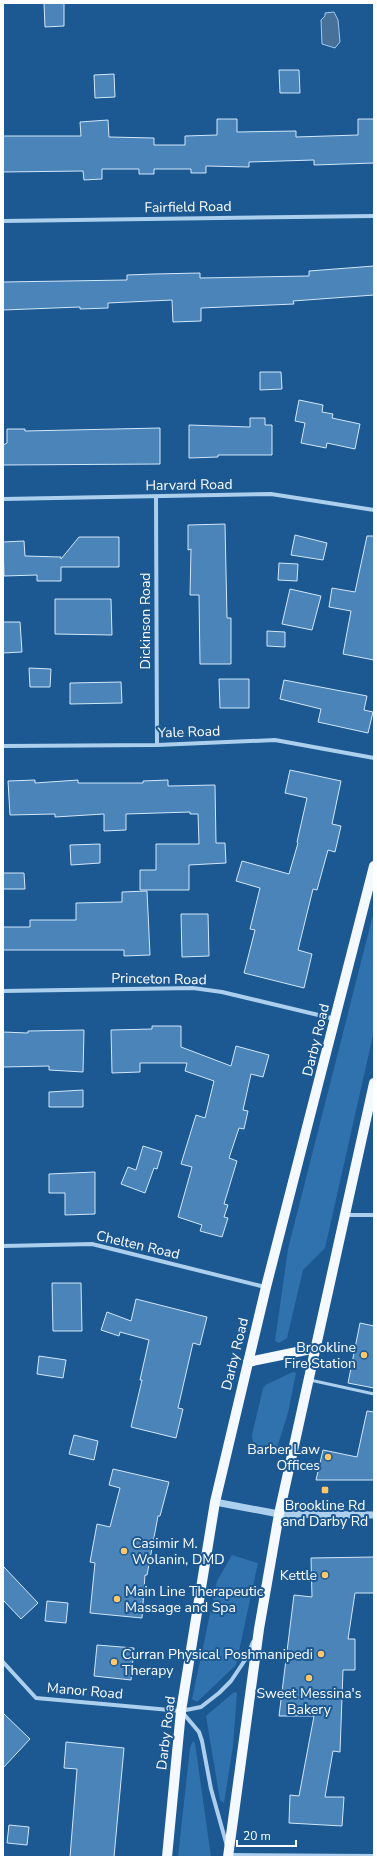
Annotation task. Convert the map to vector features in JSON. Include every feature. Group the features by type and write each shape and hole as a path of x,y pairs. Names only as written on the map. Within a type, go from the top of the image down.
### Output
{"main road":[{"name":"Darby Road","path":"167,1857 181,1711 215,1502 266,1287 336,1020 374,866"},
{"path":"229,1856 259,1629 279,1514 374,1083"},
{"path":"248,1362 316,1348"}],"street":[{"name":"Fairfield Road","path":"3,220 374,216"},
{"name":"Harvard Road","path":"3,499 271,494 374,510"},
{"name":"Dickinson Road","path":"156,497 157,745"},
{"name":"Yale Road","path":"3,746 157,745 275,740 374,758"},
{"name":"Princeton Road","path":"3,991 193,988 222,992 336,1020"},
{"path":"344,1216 374,1215"},
{"name":"Chelten Road","path":"3,1246 92,1244 266,1287"},
{"path":"215,1502 279,1514 374,1515"},
{"name":"Manor Road","path":"3,1662 36,1698 181,1711 201,1707 227,1685 247,1657 259,1629"},
{"path":"181,1711 199,1732 206,1756 211,1789 229,1856 374,1856"}],"lane":[{"path":"308,1380 374,1394"}],"shaded area":[{"path":"334,12 338,20 340,42 335,48 322,44 321,20 325,16 325,13"},
{"path":"374,911 374,1031 325,1248 303,1270 287,1338 279,1343 275,1341 288,1249"},
{"path":"293,1372 296,1373 288,1413 275,1454 253,1451 252,1435 263,1388 267,1384"},
{"path":"232,1555 258,1563 236,1665 197,1702 192,1699 217,1581"},
{"path":"234,1692 237,1693 233,1746 224,1803 220,1800 206,1716"},
{"path":"193,1741 195,1743 211,1857 178,1857 190,1748"}],"building":[{"path":"44,3 64,3 64,26 45,27"},
{"path":"279,70 299,70 300,93 280,93"},
{"path":"114,74 115,97 95,98 94,75"},
{"path":"217,119 237,119 237,132 296,131 296,137 358,135 358,119 374,119 374,163 314,165 314,160 249,162 249,167 206,166 206,173 191,173 191,169 154,169 154,174 139,174 139,169 102,169 102,179 84,180 83,171 3,172 3,136 81,136 80,122 108,120 109,137 154,138 154,145 185,145 185,136 217,135"},
{"path":"374,266 374,295 293,301 294,304 201,308 201,321 173,322 172,300 108,303 108,308 80,309 80,307 3,310 3,282 127,280 127,275 200,273 200,278 309,276 309,271"},
{"path":"260,372 281,372 282,389 260,390"},
{"path":"299,400 323,405 322,412 333,414 332,418 360,424 355,449 327,443 326,448 301,443 305,423 295,421"},
{"path":"250,418 265,418 265,425 272,425 272,455 218,455 218,457 189,458 189,425 250,427"},
{"path":"160,428 160,464 3,465 3,445 7,443 7,429 25,429 25,431"},
{"path":"225,524 227,618 231,618 231,664 200,664 199,595 190,595 191,549 188,550 188,525"},
{"path":"295,535 327,543 323,560 291,555"},
{"path":"367,536 374,536 374,660 343,654 351,611 329,607 332,588 355,592"},
{"path":"79,537 119,537 119,567 61,567 61,581 37,581 37,575 4,576 3,542 24,541 25,556 61,557 61,559"},
{"path":"279,563 298,564 297,581 278,580"},
{"path":"290,589 321,596 312,630 282,624"},
{"path":"55,599 111,599 112,635 55,634"},
{"path":"3,622 20,622 22,652 3,653"},
{"path":"267,631 285,632 285,647 267,646"},
{"path":"29,668 51,669 50,687 30,687"},
{"path":"219,679 249,679 249,708 220,708"},
{"path":"284,680 367,696 364,710 373,712 368,733 318,722 321,709 280,699"},
{"path":"121,682 122,703 70,704 70,683"},
{"path":"290,770 341,781 332,824 341,826 335,852 328,850 317,890 313,889 298,950 312,954 304,988 244,973 255,930 250,929 260,888 236,881 242,861 289,874 298,843 307,798 285,793"},
{"path":"35,780 35,783 78,780 78,783 143,783 143,781 168,780 168,786 215,785 216,843 225,843 226,863 189,865 189,890 140,890 140,870 156,870 156,844 199,844 198,814 190,814 190,812 126,814 126,830 104,831 104,814 55,817 55,814 10,815 8,781"},
{"path":"100,844 100,863 71,865 70,845"},
{"path":"3,873 24,873 25,889 3,889"},
{"path":"147,891 150,955 124,956 124,950 3,950 3,927 30,927 30,920 76,920 76,903 122,902 122,892"},
{"path":"181,914 208,914 209,956 182,957"},
{"path":"152,1026 181,1026 181,1047 231,1066 236,1046 269,1055 263,1077 251,1074 243,1110 248,1111 244,1129 239,1128 229,1158 237,1161 224,1204 228,1205 224,1217 228,1218 222,1237 200,1231 202,1225 178,1217 192,1167 181,1164 196,1115 205,1118 214,1081 185,1071 187,1063 140,1063 140,1072 112,1073 111,1030 152,1029"},
{"path":"84,1030 83,1072 49,1070 49,1066 3,1067 3,1032 28,1033 28,1031"},
{"path":"83,1090 83,1107 49,1107 49,1092"},
{"path":"143,1146 162,1152 157,1169 154,1168 145,1193 121,1184 128,1167 136,1170"},
{"path":"95,1172 95,1214 65,1215 65,1193 49,1193 49,1174"},
{"path":"52,1283 81,1283 82,1331 53,1331"},
{"path":"136,1299 207,1317 200,1345 193,1343 178,1408 183,1409 176,1438 131,1427 142,1380 140,1380 149,1340 120,1332 119,1336 101,1330 107,1312 131,1321"},
{"name":"Brookline Fire Station","path":"360,1323 374,1326 374,1388 348,1383"},
{"path":"39,1356 66,1360 63,1378 37,1374"},
{"path":"367,1411 374,1412 374,1480 316,1480 323,1450 357,1457"},
{"path":"74,1435 98,1441 94,1460 69,1454"},
{"path":"113,1469 169,1482 160,1516 158,1516 147,1575 145,1575 142,1618 90,1613 95,1563 90,1562 97,1524 110,1527 120,1488 109,1485"},
{"path":"374,1557 374,1593 355,1593 348,1639 355,1639 355,1670 343,1670 340,1752 333,1751 325,1797 344,1797 342,1826 289,1823 290,1795 299,1796 314,1716 279,1716 294,1595 312,1597 311,1558"},
{"path":"3,1566 38,1603 21,1619 3,1600"},
{"path":"47,1601 68,1603 66,1623 45,1621"},
{"name":"Curran Physical Therapy","path":"97,1645 134,1648 131,1680 94,1676"},
{"path":"3,1713 30,1739 3,1768"},
{"path":"66,1742 124,1748 114,1857 70,1857 77,1769 64,1768"},
{"path":"9,1825 29,1827 27,1845 7,1843"}],"place":[{"name":"Brookline Fire Station","path":"364,1355"},
{"name":"Barber Law Offices","path":"328,1457"},
{"name":"Brookline Rd and Darby Rd","path":"325,1490"},
{"name":"Casimir M. Wolanin, DMD","path":"124,1551"},
{"name":"Kettle","path":"325,1575"},
{"name":"Main Line Therapeutic Massage and Spa","path":"117,1599"},
{"name":"Poshmanipedi","path":"321,1654"},
{"name":"Curran Physical Therapy","path":"114,1662"},
{"name":"Sweet Messina's Bakery","path":"309,1678"}]}
